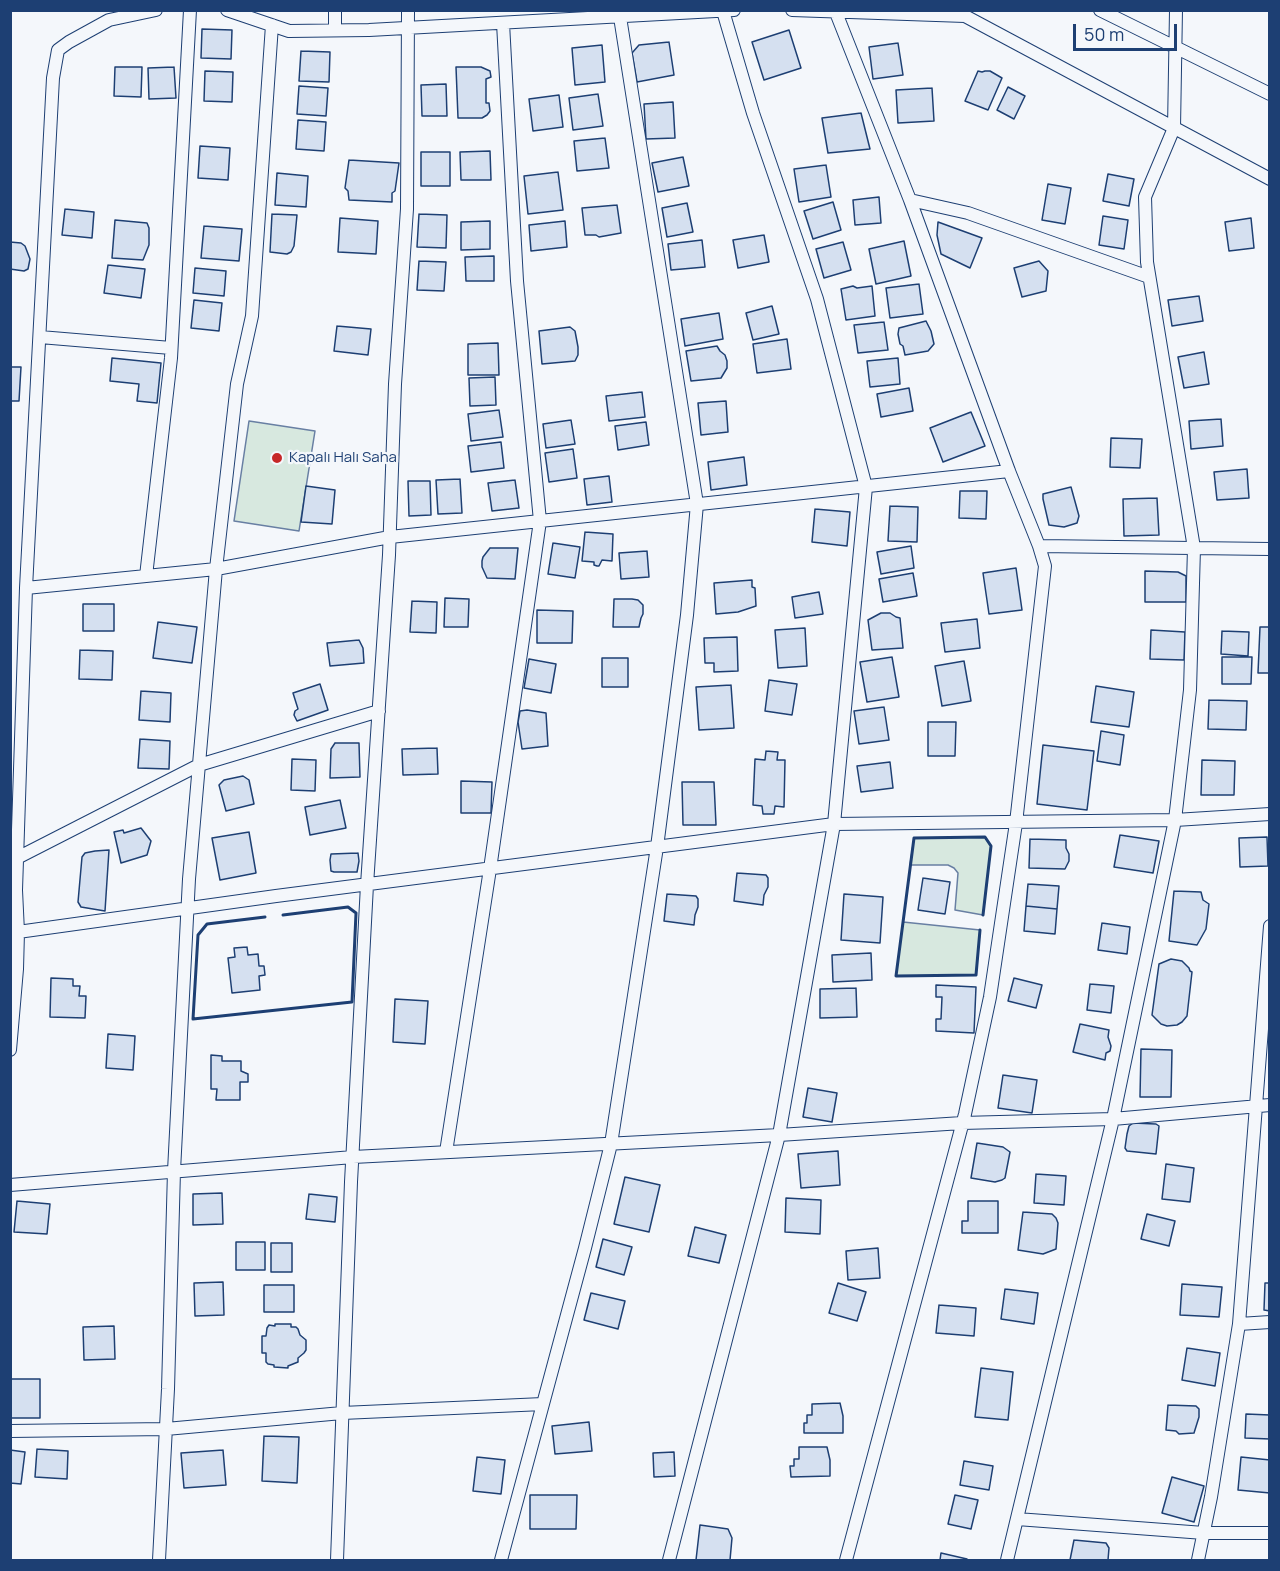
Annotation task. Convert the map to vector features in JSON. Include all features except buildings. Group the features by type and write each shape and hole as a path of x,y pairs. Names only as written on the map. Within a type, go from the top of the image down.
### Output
{"street":[{"path":"10,1050 17,969 16,890 26,588 53,78 58,50 69,42 110,15 156,10"},
{"path":"146,576 171,348 190,10"},
{"path":"227,10 289,31 407,28 734,10"},
{"path":"335,10 335,30"},
{"path":"337,1560 353,1157 367,885 390,537 395,384 406,209 408,10"},
{"path":"792,10 947,13 965,16 1269,179"},
{"path":"1100,10 1269,94"},
{"path":"1007,1560 1113,1119 1175,820 1190,690 1194,548 1149,278 1145,197 1174,128 1176,10"},
{"path":"669,1560 779,1135 834,824 866,487 818,299 753,113 723,11"},
{"path":"835,11 910,200 1045,566 1016,823 990,997 962,1123 846,1560"},
{"path":"501,1560 585,1248 610,1144 657,847 687,615 697,504 620,17"},
{"path":"446,1152 490,869 540,521 517,281 503,23"},
{"path":"159,1560 187,909 216,569 237,384 252,316 272,25"},
{"path":"910,200 968,213 1149,278"},
{"path":"39,337 171,348"},
{"path":"26,588 216,569 390,537 1009,471"},
{"path":"1039,546 1269,549"},
{"path":"17,858 199,765 379,711"},
{"path":"18,932 834,824 1175,820 1269,814"},
{"path":"1198,1560 1211,1497 1239,1324 1269,926"},
{"path":"10,1185 353,1157 962,1123 1113,1119 1269,1105"},
{"path":"1239,1324 1269,1322"},
{"path":"10,1431 166,1429 342,1413 543,1404"},
{"path":"1017,1518 1204,1533 1269,1533"}],"shaded area":[{"name":"Kapalı Halı Saha","path":"249,421 315,431 299,531 234,521"},
{"path":"985,837 991,846 983,915 955,910 958,873 954,868 948,865 910,865 914,838"},
{"path":"903,922 980,930 976,975 896,976"}],"wall":[{"path":"980,930 976,975 896,976 914,838 985,837 991,846 983,915"},
{"path":"265,917 207,924 198,935 193,1019 352,1002 356,913 348,907 283,915"}],"place":[{"name":"Kapalı Halı Saha","path":"277,458"}]}
